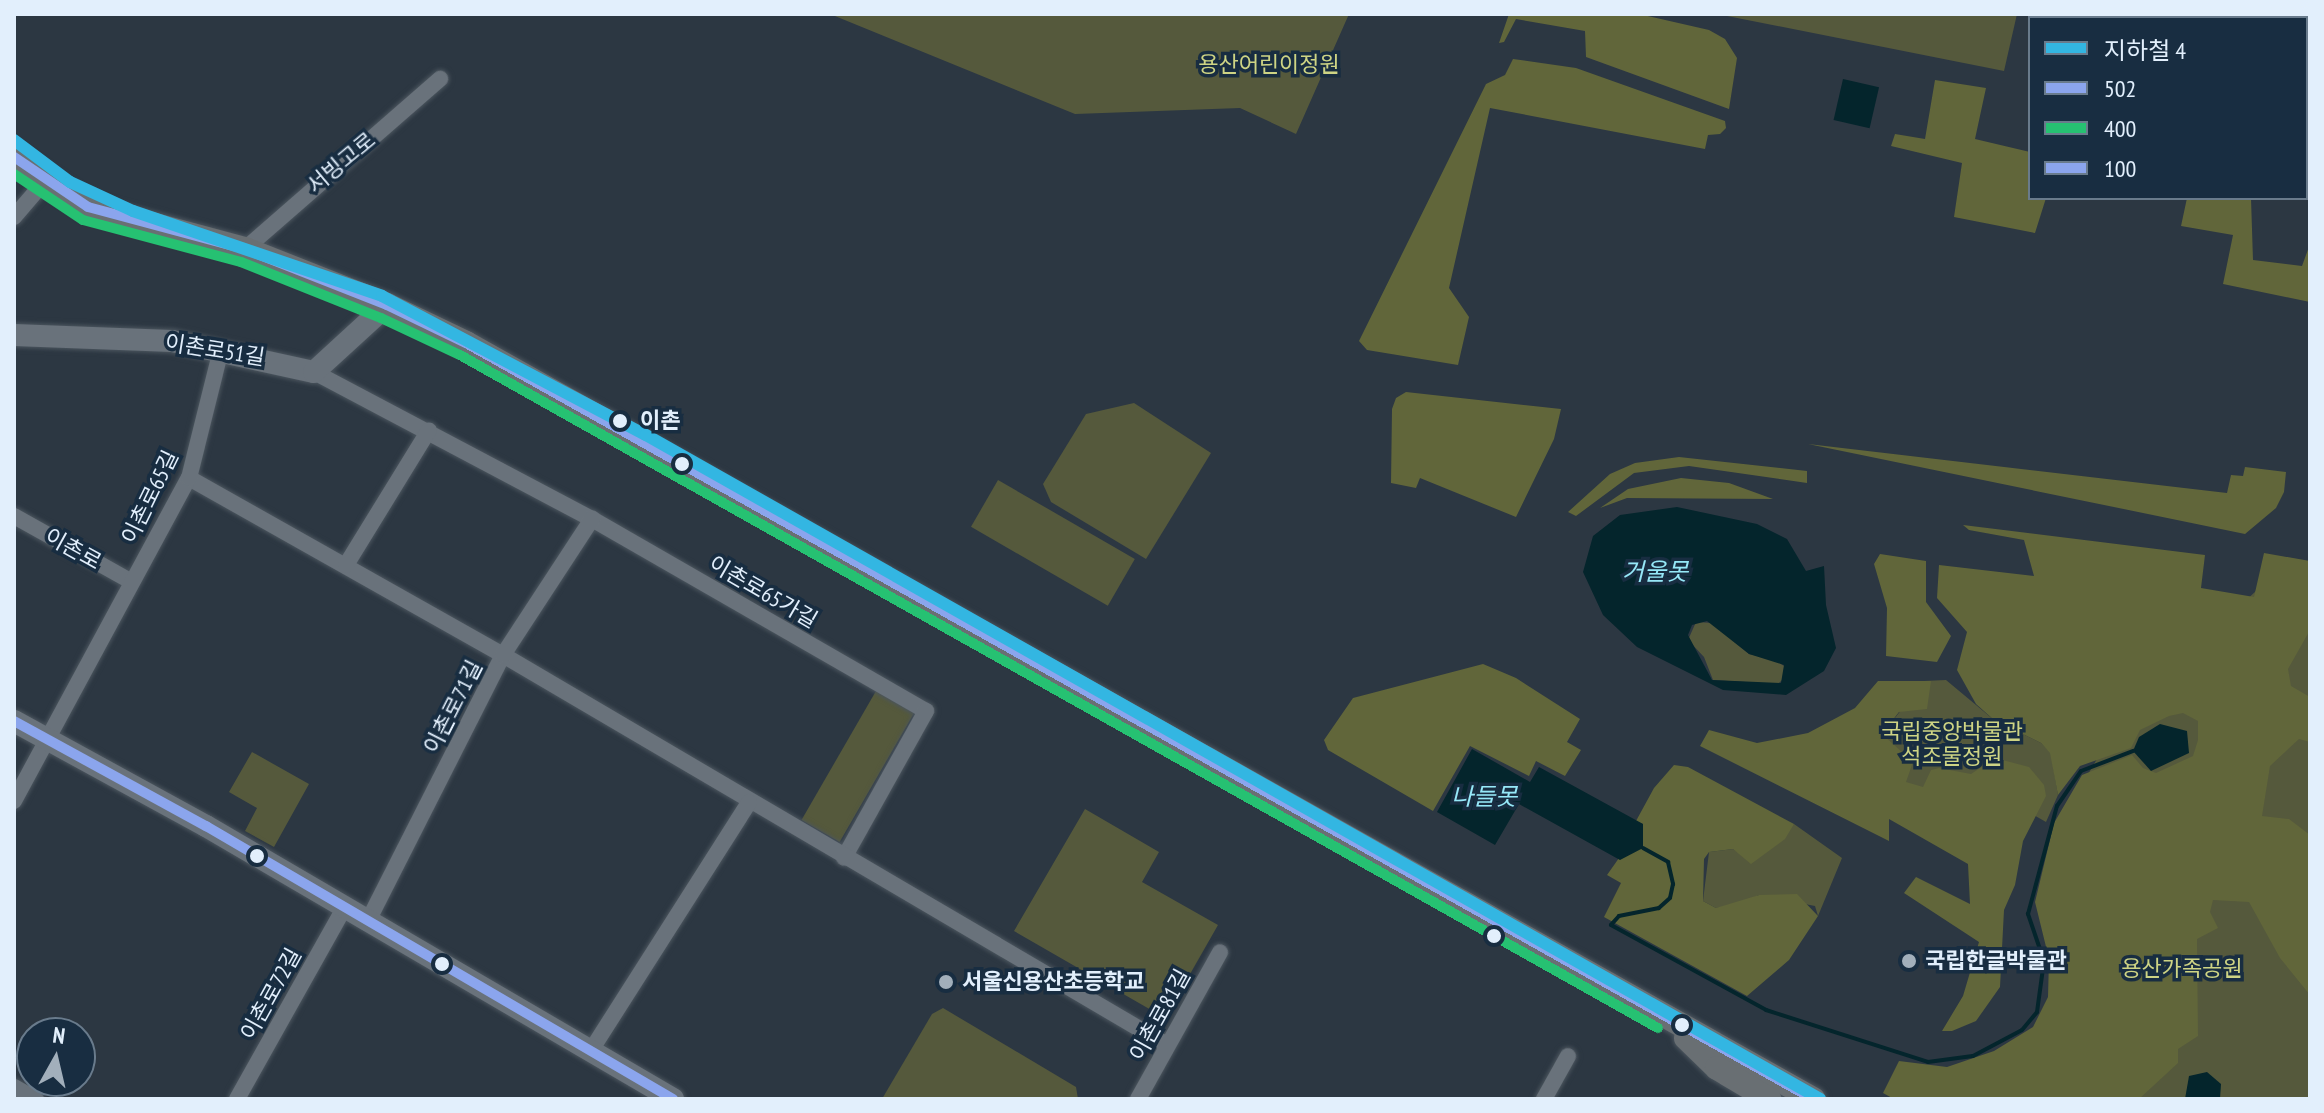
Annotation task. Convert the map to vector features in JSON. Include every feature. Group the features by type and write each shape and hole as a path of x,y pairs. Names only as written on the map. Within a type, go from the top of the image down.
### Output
{"main road":[{"path":"14,157 45,181 88,207 245,249 387,305 653,445 1076,689 1813,1099"},
{"path":"1665,1016 1717,1068 1769,1099"}],"street":[{"name":"서빙고로","path":"245,249 440,79"},
{"path":"14,217 45,181"},
{"path":"314,372 387,305"},
{"name":"이촌로51길","path":"14,335 172,341 314,372"},
{"name":"이촌로65길","path":"14,801 189,478 217,385 221,350"},
{"name":"이촌로65가길","path":"314,372 429,430 592,519 926,711 844,858"},
{"path":"346,565 429,430"},
{"path":"189,478 503,655 1167,1045"},
{"name":"이촌로","path":"14,516 132,582"},
{"name":"이촌로71길","path":"367,923 503,655 592,519"},
{"path":"14,721 206,826 343,910 673,1099"},
{"path":"590,1052 749,802"},
{"name":"이촌로72길","path":"237,1099 343,910"},
{"name":"이촌로81길","path":"1138,1099 1220,952"},
{"path":"1544,1099 1568,1056"},
{"path":"14,1087 36,1099"}],"green space":[{"name":"용산어린이정원","path":"830,14 1349,14 1296,134 1240,108 1075,114"},
{"path":"1509,14 1639,14 1709,30 1725,39 1737,58 1729,109 1586,57 1585,31 1516,19 1504,42 1499,43"},
{"path":"1717,14 2017,14 2004,71"},
{"path":"2049,14 2269,14 2160,16"},
{"path":"1513,59 1576,68 1725,121 1726,128 1720,134 1708,135 1705,149 1490,108 1449,288 1469,317 1458,365 1367,350 1359,341 1486,84 1505,75"},
{"path":"1935,80 1986,88 1975,139 2028,152 2028,200 2045,200 2035,233 1954,217 1962,163 1891,146 1895,134 1925,139"},
{"path":"2187,200 2251,200 2253,260 2302,266 2310,244 2310,302 2223,284 2233,235 2181,226"},
{"path":"1406,392 1561,409 1554,439 1516,517 1420,478 1416,488 1391,483 1392,409 1396,398"},
{"path":"1134,403 1211,453 1146,559 1051,502 1043,484 1086,414"},
{"path":"1808,444 2227,493 2231,475 2243,476 2245,467 2286,472 2284,492 2276,508 2245,534"},
{"path":"1679,457 1807,471 1807,483 1689,466 1634,473 1576,516 1568,512 1610,474 1635,463"},
{"path":"1681,478 1729,483 1773,499 1627,498 1600,508 1628,489"},
{"path":"998,480 1135,559 1108,606 971,527"},
{"name":"용산가족공원","path":"1963,525 2205,555 2201,588 2254,597 2264,553 2310,561 2310,630 2288,669 2291,686 2310,697 2310,742 2299,739 2270,766 2262,816 2289,819 2310,835 2310,995 2280,958 2249,902 2213,900 2210,912 2218,928 2197,939 2198,1036 2178,1049 2178,1063 2139,1099 1894,1099 1883,1093 1899,1061 1947,1067 1994,1051 2033,1027 2048,997 2049,959 2035,902 2054,823 2082,775 2132,755 2143,768 2156,773 2193,756 2198,740 2198,721 2183,713 2169,716 2140,730 2131,748 2080,766 2058,795 2050,753 2041,743 1994,720 1976,704 1957,670 1967,632 1937,598 1939,565 2034,576 2024,540 1969,530"},
{"path":"1880,554 1926,561 1926,602 1951,636 1937,662 1886,656 1887,608 1874,564"},
{"name":"용산가족공원","path":"2271,577 2310,577 2310,1099 1950,1099 2053,1018 2058,825 2123,715"},
{"path":"1696,622 1712,623 1749,654 1775,660 1784,666 1784,678 1778,684 1713,680 1704,657 1688,640"},
{"path":"1483,664 1516,678 1580,719 1567,742 1581,750 1565,776 1536,761 1529,776 1470,746 1433,811 1328,750 1324,740 1353,698"},
{"name":"국립중앙박물관 석조물정원","path":"1946,680 1994,720 2041,743 2051,753 2058,795 2046,822 2027,811 1923,795 1861,761 1924,681"},
{"path":"1878,681 1931,681 1927,709 1899,712 1882,734 1913,762 1906,782 1923,787 1931,770 1939,768 1971,774 1995,758 2029,767 2044,785 2046,796 2023,841 2015,885 2004,910 2000,987 1976,1021 1952,1031 1942,1031 1963,996 1979,942 1904,893 1916,877 1970,904 1968,864 1889,819 1889,841 1700,746 1709,730 1757,743 1808,733 1855,708"},
{"path":"876,691 914,713 840,842 802,820"},
{"path":"252,752 309,784 274,847 245,831 257,808 229,792"},
{"path":"1674,765 1688,767 1794,824 1785,839 1751,864 1733,849 1709,852 1704,859 1703,901 1716,908 1759,895 1797,894 1818,916 1789,960 1747,996 1604,917 1621,883 1607,875 1643,824 1636,821 1654,788"},
{"path":"1085,809 1159,852 1142,882 1218,925 1165,1018 1014,931"},
{"path":"1794,824 1842,858 1818,916 1815,906 1759,895 1731,907 1716,908 1703,901 1709,852 1733,849 1741,854"},
{"path":"943,1008 1076,1087 1078,1099 882,1099 932,1014"}],"water":[{"path":"1843,79 1879,87 1870,128 1834,120"},
{"name":"거울못","path":"1677,507 1757,524 1787,539 1806,571 1824,566 1826,605 1836,648 1824,671 1786,695 1723,690 1637,647 1603,615 1583,572 1593,536 1620,515","holes":["1707,621 1749,654 1784,665 1781,683 1712,680 1688,635 1692,625"]},
{"path":"2160,724 2187,731 2189,753 2151,771 2133,751 2139,737"},
{"name":"나들못","path":"1472,749 1530,782 1539,767 1643,824 1643,848 1620,860 1519,804 1495,845 1437,812"},
{"path":"2207,1072 2221,1084 2220,1099 2185,1099 2189,1076"}],"waterway":[{"path":"1643,848 1668,862 1673,884 1670,898 1659,908 1619,916 1611,925 1766,1010 1928,1062 1973,1056 2022,1030 2037,1012 2044,961 2028,914 2057,806 2081,771 2133,751"}],"metro line":[{"name":"4","path":"14,140 70,182 133,211 382,296 646,435 1820,1099"}],"transit line":[{"name":"502","path":"14,157 88,207 245,249 387,305 466,343 1813,1099"},
{"name":"400","path":"14,174 83,220 241,262 381,318 460,355 1658,1028"},
{"name":"100","path":"14,721 206,826 673,1099"}],"place":[{"name":"이촌","path":"620,421"},
{"name":"국립한글박물관","path":"1909,961"},
{"name":"서울신용산초등학교","path":"946,982"}]}
